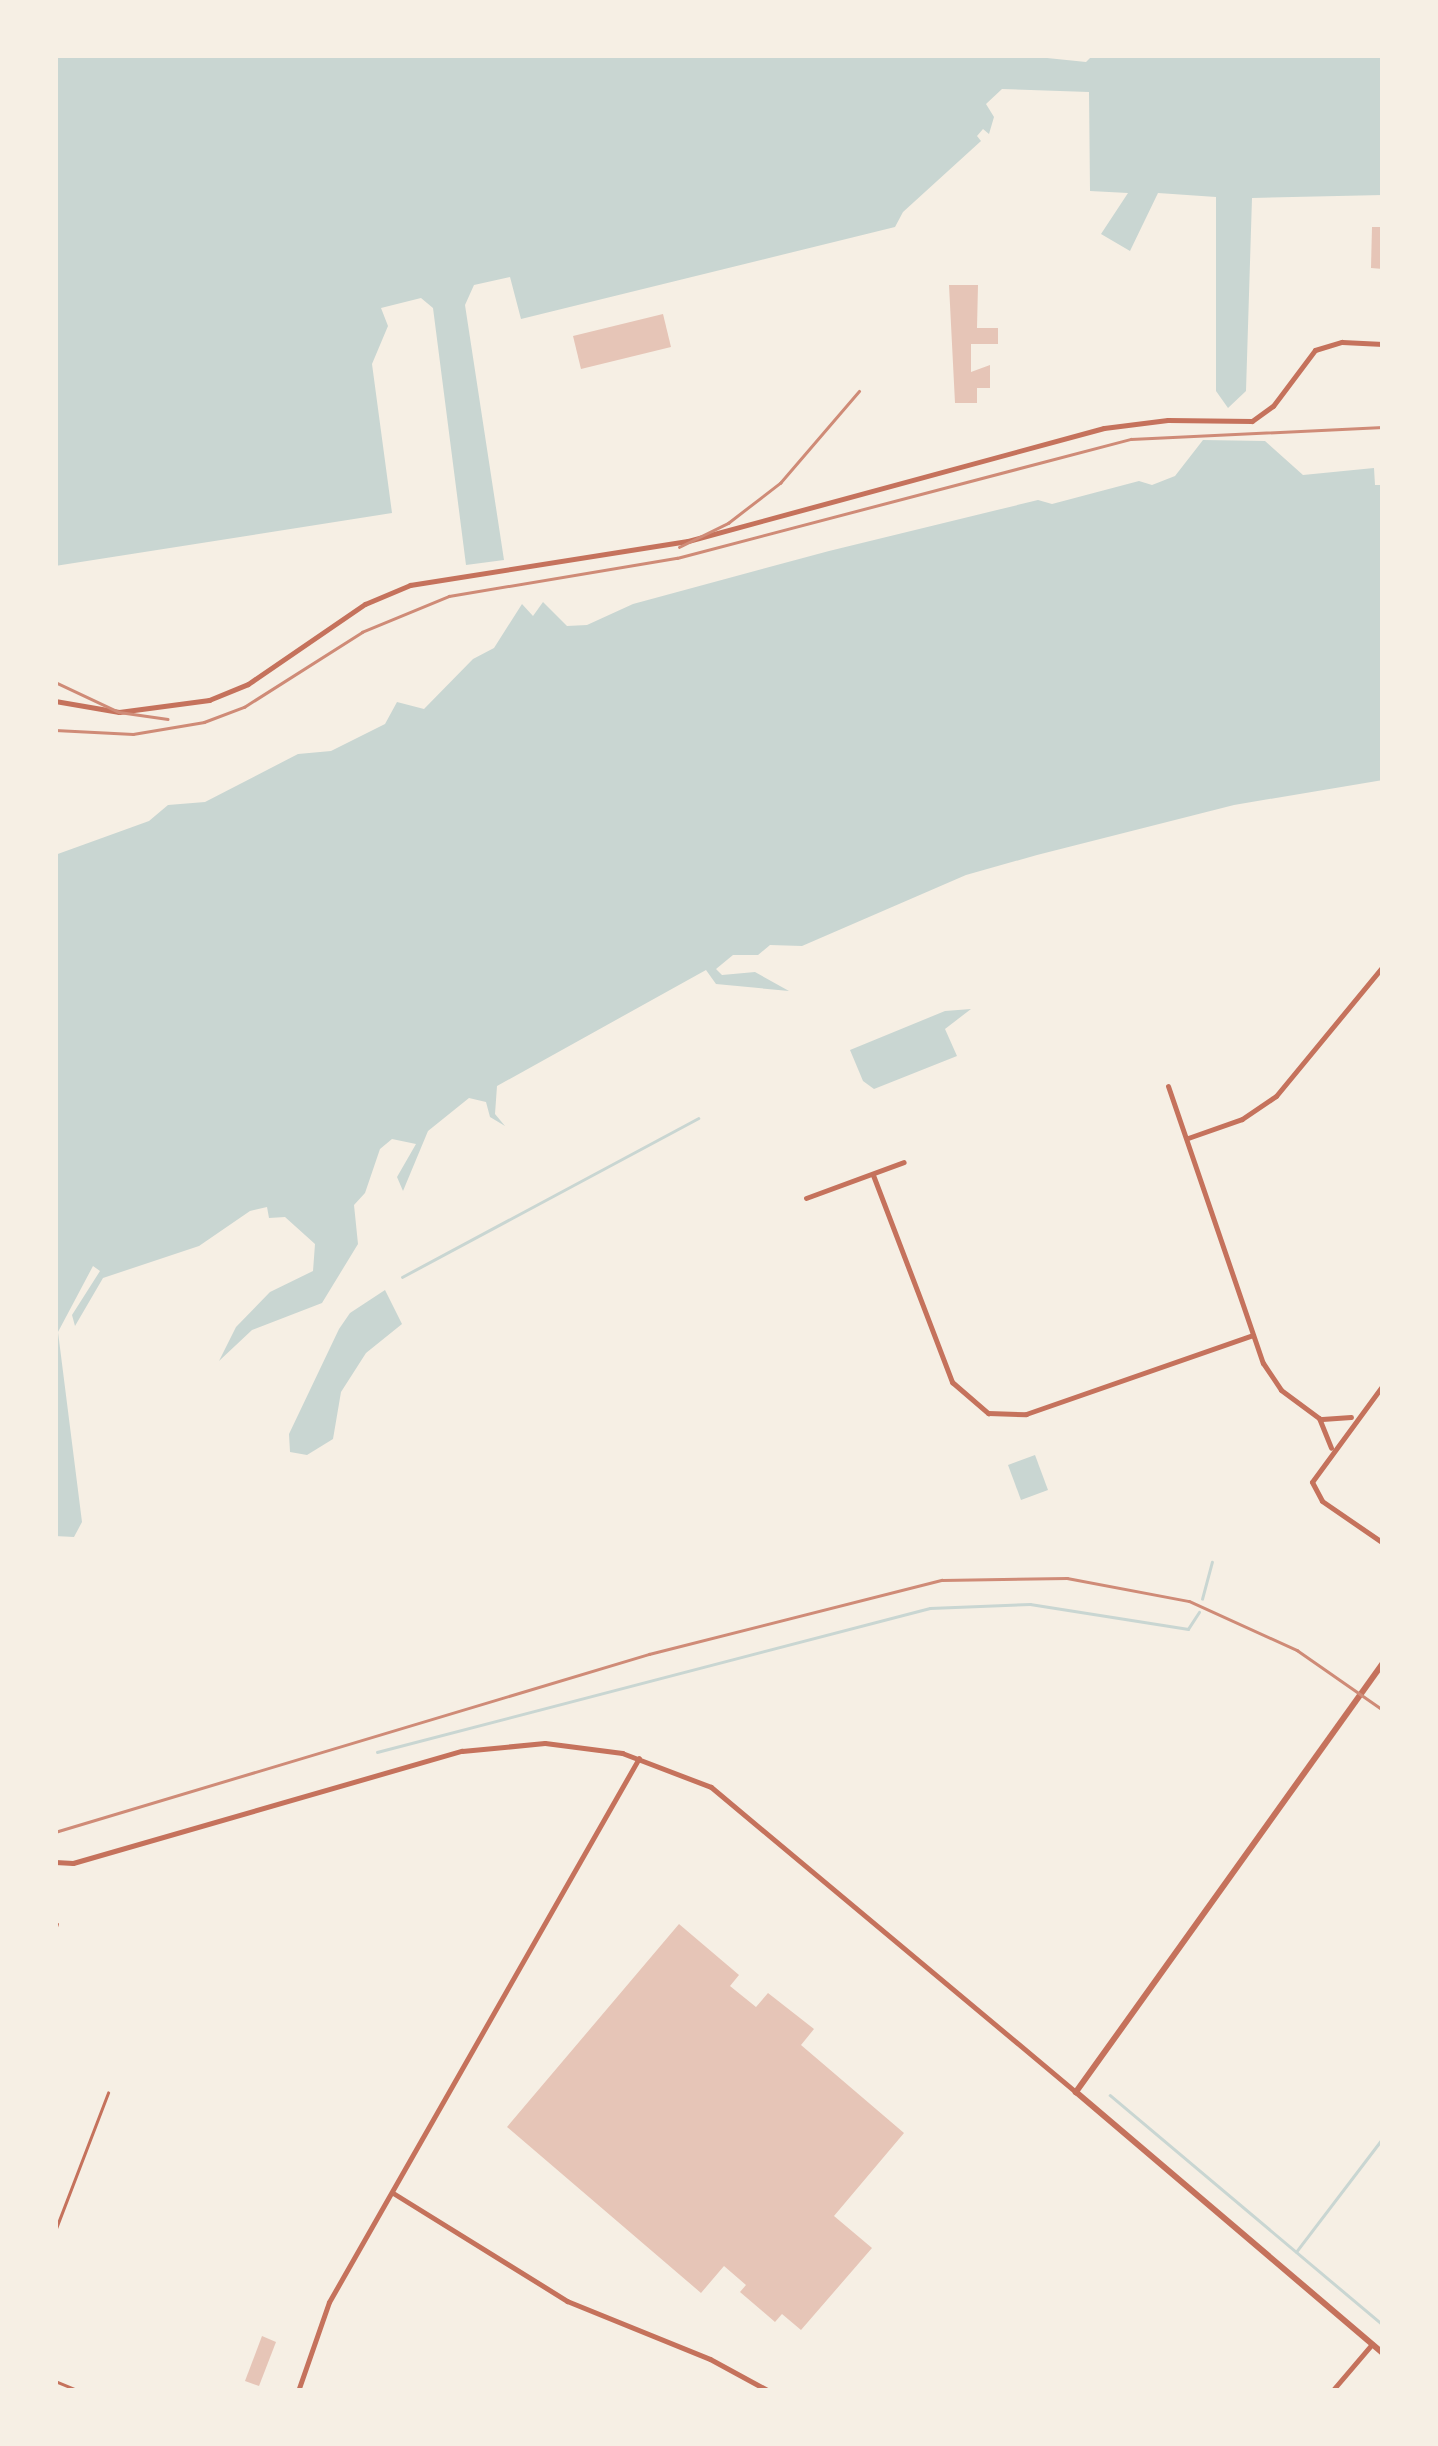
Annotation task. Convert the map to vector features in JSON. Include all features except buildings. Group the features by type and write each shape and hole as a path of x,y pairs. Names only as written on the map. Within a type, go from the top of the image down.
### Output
{"street":[{"path":"55,701 119,712 209,700 248,684 365,604 410,585 688,540 1104,428 1178,419 1252,421 1273,406 1314,350 1342,342 1383,344"},
{"path":"1188,1138 1270,1102 1383,966"},
{"path":"1168,1086 1253,1335 1276,1384 1320,1418 1330,1448"},
{"path":"806,1198 904,1162"},
{"path":"873,1175 952,1382 988,1413 1026,1414 1253,1335"},
{"path":"1383,1385 1354,1416 1312,1476 1314,1492 1383,1542"},
{"path":"1320,1418 1354,1416"},
{"path":"1076,2092 1383,1663"},
{"path":"55,1862 73,1862 462,1752 545,1743 639,1758 711,1787 751,1816 1383,2353"},
{"path":"298,2391 321,2318 639,1758"},
{"path":"393,2193 578,2307 710,2359 769,2391"},
{"path":"1332,2391 1372,2344"}],"lane":[{"path":"55,1930 57,1924"},
{"path":"55,2231 108,2093"},
{"path":"55,2381 80,2391"}],"shaded area":[{"path":"55,55 1018,55 1086,62 1093,55 1383,55 1383,195 1252,198 1246,391 1228,408 1216,391 1216,197 1158,193 1130,251 1101,234 1128,193 1090,191 1089,92 1002,89 986,104 994,117 989,134 983,129 977,136 981,141 903,212 895,227 521,319 510,277 474,285 465,305 504,560 466,565 433,308 421,298 381,308 388,326 372,364 392,513 55,566"},
{"path":"1203,440 1265,441 1303,475 1374,468 1375,485 1383,485 1383,780 1234,805 1037,855 966,875 802,946 770,945 758,955 733,955 716,969 722,975 755,972 789,991 716,984 706,970 497,1086 495,1114 505,1126 490,1117 486,1102 469,1098 428,1131 403,1191 397,1177 416,1144 392,1139 380,1149 365,1193 354,1205 358,1244 322,1303 252,1330 219,1361 236,1327 270,1292 313,1271 315,1244 285,1217 269,1218 267,1207 250,1211 199,1246 103,1278 75,1326 72,1315 100,1271 93,1266 58,1332 82,1522 74,1537 55,1536 55,855 149,821 168,805 205,802 298,754 331,751 385,724 397,702 424,709 473,659 494,648 522,604 533,616 543,602 567,626 587,625 633,604 829,551 1038,500 1052,504 1139,481 1152,485 1175,476"},
{"path":"971,1009 945,1029 957,1056 874,1089 863,1081 850,1050 945,1011"},
{"path":"385,1290 402,1324 366,1353 341,1392 333,1439 307,1455 290,1452 289,1434 339,1329 350,1313"},
{"path":"1035,1455 1048,1490 1021,1500 1008,1465"}],"waterway":[{"path":"402,1277 698,1118"},
{"path":"1202,1599 1212,1562"},
{"path":"377,1752 930,1608 1030,1604 1188,1629 1199,1612"},
{"path":"1110,2095 1383,2325"},
{"path":"1296,2252 1383,2138"}],"railway":[{"path":"679,547 728,523 780,483 859,391"},
{"path":"55,730 133,734 204,722 244,707 362,632 449,596 677,558 1131,439 1383,427"},
{"path":"55,682 119,712 168,719"},
{"path":"55,1832 649,1654 942,1580 1067,1578 1189,1601 1297,1650 1383,1710"}]}
